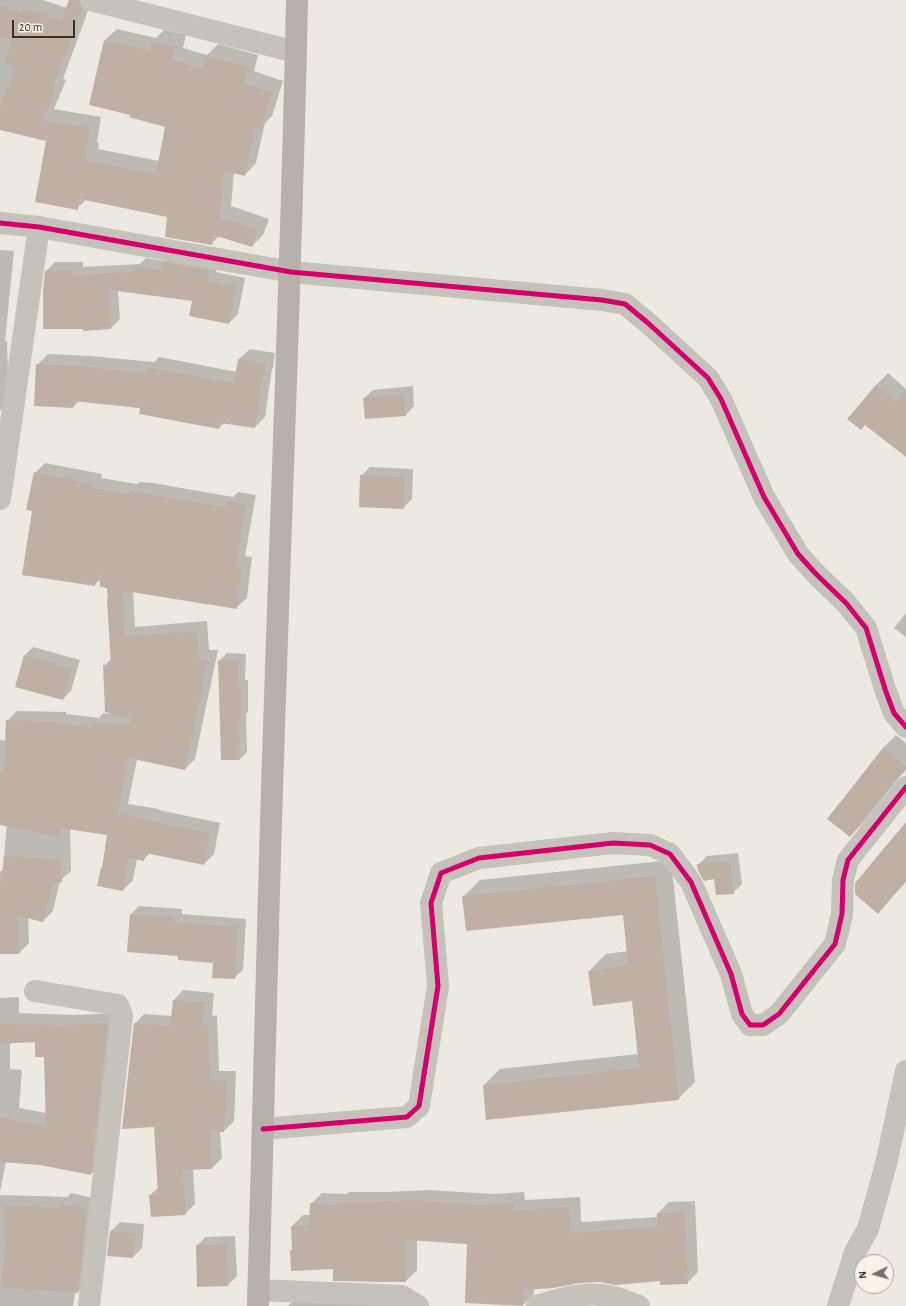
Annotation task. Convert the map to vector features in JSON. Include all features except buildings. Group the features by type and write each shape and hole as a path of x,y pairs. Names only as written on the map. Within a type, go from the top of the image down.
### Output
{"main road":[{"path":"258,1298 269,877 291,272 298,0"}],"street":[{"path":"91,0 296,52"},
{"path":"0,222 39,227 291,272 602,300 625,304 708,378 721,399 764,497 798,554 846,603 866,628 894,713 906,727"},
{"path":"0,499 39,227"},
{"path":"263,1129 407,1117 419,1106 438,986 431,903 441,873 480,858 613,844 650,845 670,854 692,882 731,974 742,1014 750,1025 763,1025 779,1014 834,944 842,914 843,880 848,860 906,787"},
{"path":"35,991 118,1005 122,1015 89,1306"},
{"path":"838,1306 855,1252 868,1229 886,1164 906,1071"},
{"path":"537,1306 564,1298 586,1295 608,1296 639,1306"},
{"path":"258,1298 402,1296 418,1306"}],"cycle path":[{"path":"0,223 39,227 291,272 602,300 625,304 708,378 721,399 764,497 798,554 846,603 866,628 894,713 906,727"},
{"path":"263,1129 407,1117 419,1106 438,986 431,903 441,873 479,858 613,843 650,845 670,854 691,882 731,974 742,1014 750,1025 763,1025 779,1014 835,944 842,914 843,880 848,860 906,787"}]}
